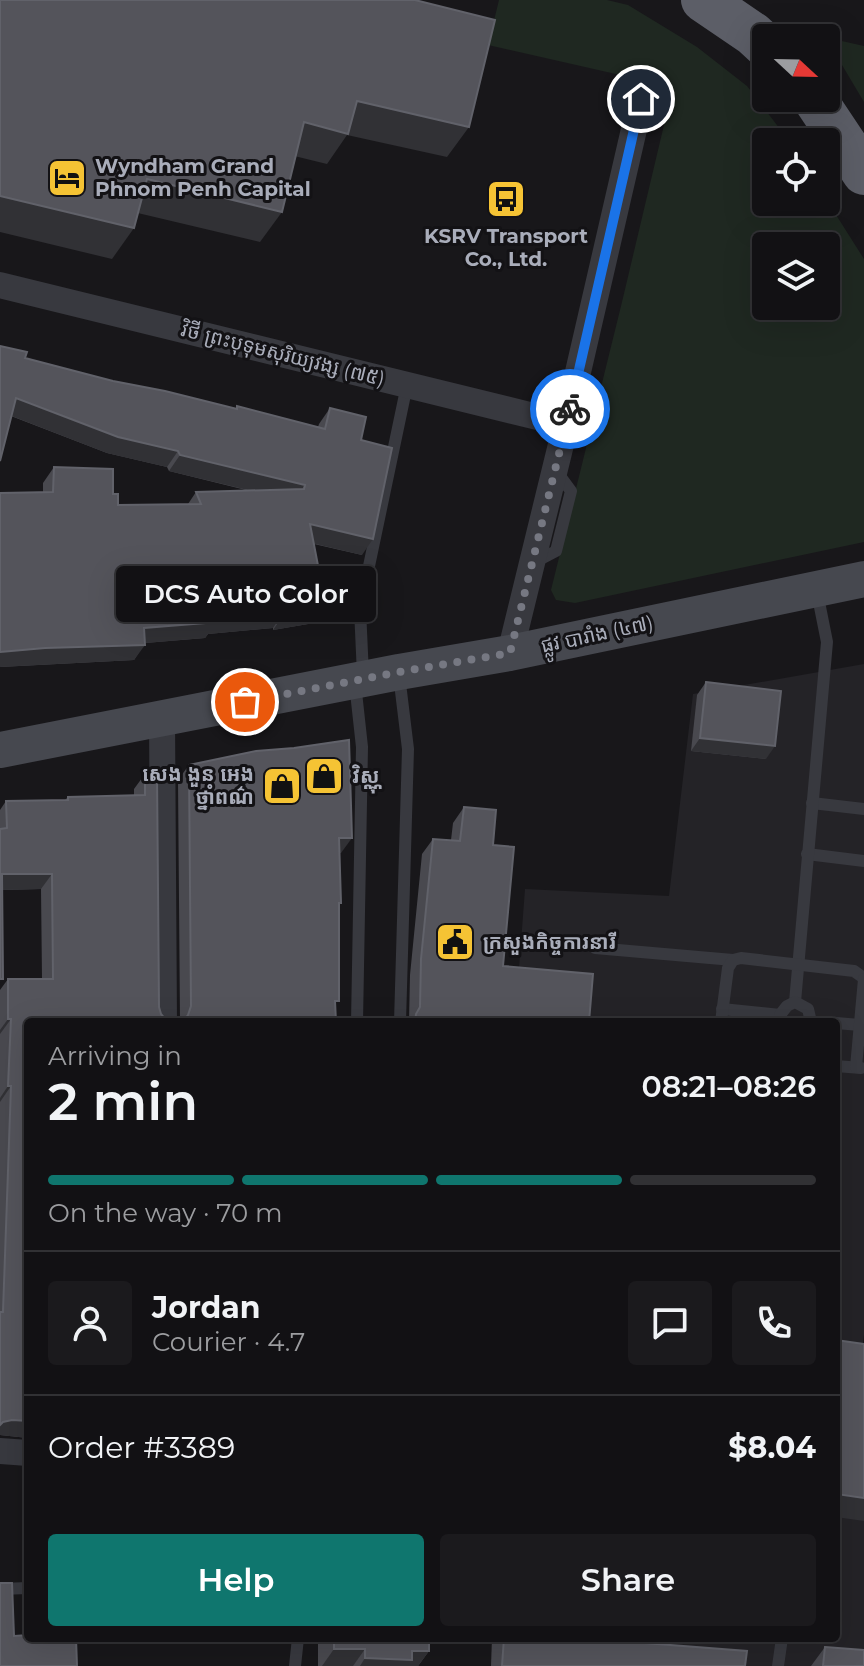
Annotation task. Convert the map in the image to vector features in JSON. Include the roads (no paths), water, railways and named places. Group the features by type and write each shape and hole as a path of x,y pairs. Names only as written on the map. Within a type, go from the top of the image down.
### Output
{"highway":[{"path":"703,0 752,33"},
{"path":"823,112 864,173"}],"main road":[{"name":"ផ្លូវ បារាំង (៤៧)","path":"0,750 359,679 510,653 864,579"}],"street":[{"path":"510,653 641,99"},
{"name":"វិថី ព្រះបុទុមសុរិយ្យវង្ស (៧៥)","path":"0,285 566,424"},
{"path":"162,718 164,1018"},
{"path":"0,1451 24,1453"}],"lane":[{"path":"357,1018 362,747 360,609 407,385"},
{"path":"795,1002 827,642 817,588"},
{"path":"399,672 408,749 400,1018"},
{"path":"812,803 864,809"},
{"path":"807,854 864,861"},
{"path":"595,948 733,960 741,958 854,971 864,978 860,1068 840,1066"},
{"path":"733,960 728,968 721,1015 781,1018 787,1006 795,1002"},
{"path":"795,1002 808,1009 810,1018"},
{"path":"840,1023 860,1025"},
{"path":"0,1589 24,1588"},
{"path":"295,1666 298,1642"},
{"path":"778,1666 781,1642"}],"place":[{"name":"Wyndham Grand Phnom Penh Capital","path":"67,178"},
{"name":"KSRV Transport Co., Ltd.","path":"506,199"},
{"name":"DCS Auto Color","path":"245,702"},
{"name":"វិស្ណុ","path":"324,776"},
{"name":"សេង ងួន អេង ថ្នាំពណ៌","path":"282,786"},
{"name":"ក្រសួងកិច្ចការនារី","path":"455,942"}]}
